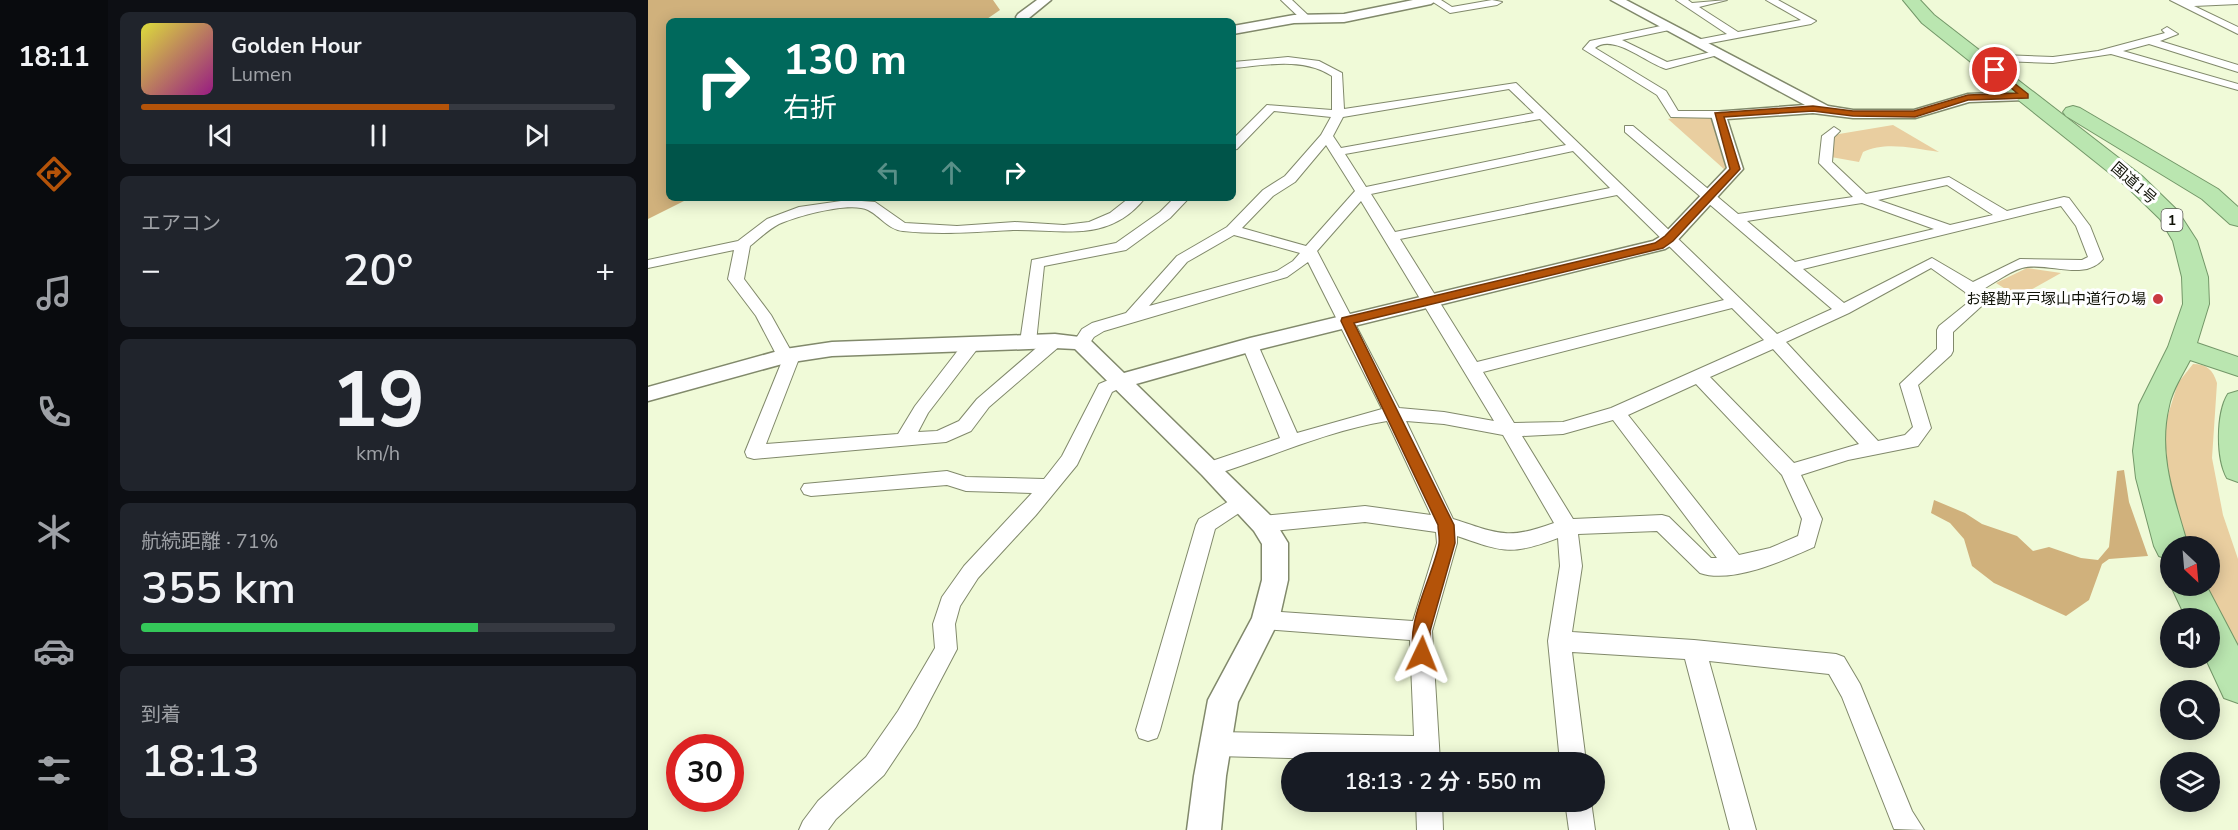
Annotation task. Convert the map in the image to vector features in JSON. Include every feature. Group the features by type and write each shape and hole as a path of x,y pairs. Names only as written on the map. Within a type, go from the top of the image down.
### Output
{"highway":[{"name":"国道1号","path":"1911,0 1928,19 2134,181 2169,214 2185,241 2195,277 2196,304 2182,347 2154,405 2149,451 2152,478 2168,536"},
{"name":"国道1号","path":"1959,19 2048,96 2210,194 2238,219"},
{"path":"2182,347 2238,367"},
{"path":"2238,401 2234,417 2238,470"},
{"path":"2220,649 2238,686"}],"street":[{"path":"1022,18 1045,0"},
{"path":"1286,0 1306,18"},
{"path":"1236,30 1306,18 1344,18 1433,0 1450,9 1497,2"},
{"path":"1617,0 1826,110"},
{"path":"1681,0 1737,36"},
{"path":"1691,6 1722,0"},
{"path":"1700,42 1812,21 1771,0"},
{"path":"2178,2 2238,2"},
{"path":"2178,2 2238,31"},
{"path":"1670,27 1616,41 1594,44 1588,49 1662,93 1675,114 1718,115 1799,109 1853,114 1915,114 1968,98 2025,96"},
{"path":"2002,58 2053,60 2112,50 2174,34 2166,30"},
{"path":"1616,41 1666,66 1720,53"},
{"path":"2151,41 2238,69"},
{"path":"2112,50 2238,87"},
{"path":"1132,316 1182,259 1232,230 1268,193 1290,179 1327,136 1338,114 1338,75 1324,66 1306,62 1236,65"},
{"path":"1236,143 1272,107 1338,114 1512,85 1774,341 1874,448"},
{"path":"1337,152 1542,115"},
{"path":"812,830 827,810 875,766 907,719 946,649 944,624 950,603 971,572 1070,459 1105,388 1120,381 1250,345 1659,245 1669,239 1735,169 1718,115"},
{"path":"1629,129 1844,310"},
{"path":"1834,131 1828,136 1825,163 1863,200 1947,229"},
{"path":"1327,136 1431,300 1567,527 1571,566 1559,641 1572,752"},
{"path":"1081,343 1088,333 1098,327 1282,273 1298,264 1362,192 1574,147"},
{"path":"1736,219 1863,200 1949,181 2005,216"},
{"path":"1391,237 1618,190"},
{"path":"648,264 743,244 772,222 782,218 804,210 848,204 870,205 901,227 957,230 1015,226 1064,229 1092,226 1115,216 1134,201"},
{"path":"1028,342 1036,263 1120,247 1165,215 1179,201"},
{"path":"1792,267 2064,201 2083,226 2096,259 2085,265 2020,263 1972,289"},
{"path":"1232,230 1310,251 1347,321 1446,525 1447,543 1421,631 1427,752"},
{"path":"1790,471 1847,453 1911,441 1922,428 1909,384 1945,351 1946,330 1978,302 1972,289 1902,241"},
{"path":"743,244 736,279 763,315 788,356"},
{"path":"1210,469 1367,418 1393,414 1444,418 1509,430 1563,428 1617,413 1844,310 1932,261"},
{"path":"1472,369 1735,302"},
{"path":"788,356 754,452 939,437 965,426 983,403 1055,341"},
{"path":"648,394 788,356 832,349 1055,341 1081,343 1210,469 1263,524 1275,543 1275,580 1265,620 1223,700 1210,776 1204,830"},
{"path":"903,440 921,410 972,344"},
{"path":"1250,345 1291,441"},
{"path":"1263,524 1365,514 1446,525 1503,543 1524,542 1567,527 1662,523 1707,567 1734,565 1774,556 1807,541 1812,519 1790,471 1699,376"},
{"path":"1617,413 1734,565"},
{"path":"810,489 947,478 966,484 1048,486"},
{"path":"1148,730 1206,525 1241,502"},
{"path":"1265,620 1421,631"},
{"path":"1559,641 1694,650 1836,664 1852,692 1903,820 1911,830"},
{"path":"1694,650 1743,830"},
{"path":"1217,744 1370,752"},
{"path":"1429,812 1430,830"},
{"path":"1580,812 1582,830"}],"shaded area":[{"path":"648,0 993,0 1000,10 988,18 666,18 666,201 684,201 648,219"},
{"path":"1712,118 1727,165 1725,170 1668,119"},
{"path":"1893,125 1939,152 1891,146 1863,152 1859,162 1831,157 1834,136"},
{"path":"2027,268 2061,273 2018,297 1996,283"},
{"path":"2193,364 2209,369 2217,383 2212,458 2223,515 2238,559 2238,657 2220,618 2220,608 2216,608 2210,596 2220,596 2220,536 2184,536 2175,515 2160,440 2178,383"},
{"path":"2124,470 2129,502 2148,556 2109,559 2102,564 2089,600 2066,616 1994,583 1972,566 1964,539 1950,523 1931,513 1934,500 1965,513 1982,524 2017,536 2033,551 2049,547 2081,558 2098,560 2109,547 2117,471"}],"place":[{"name":"お軽勘平戸塚山中道行の場","path":"2158,299"}],"route":[{"path":"1422,654 1421,631 1447,543 1446,525 1347,321 1659,245 1669,239 1735,169 1718,115 1799,109 1853,114 1915,114 1968,98 2025,96 1995,70"}]}
